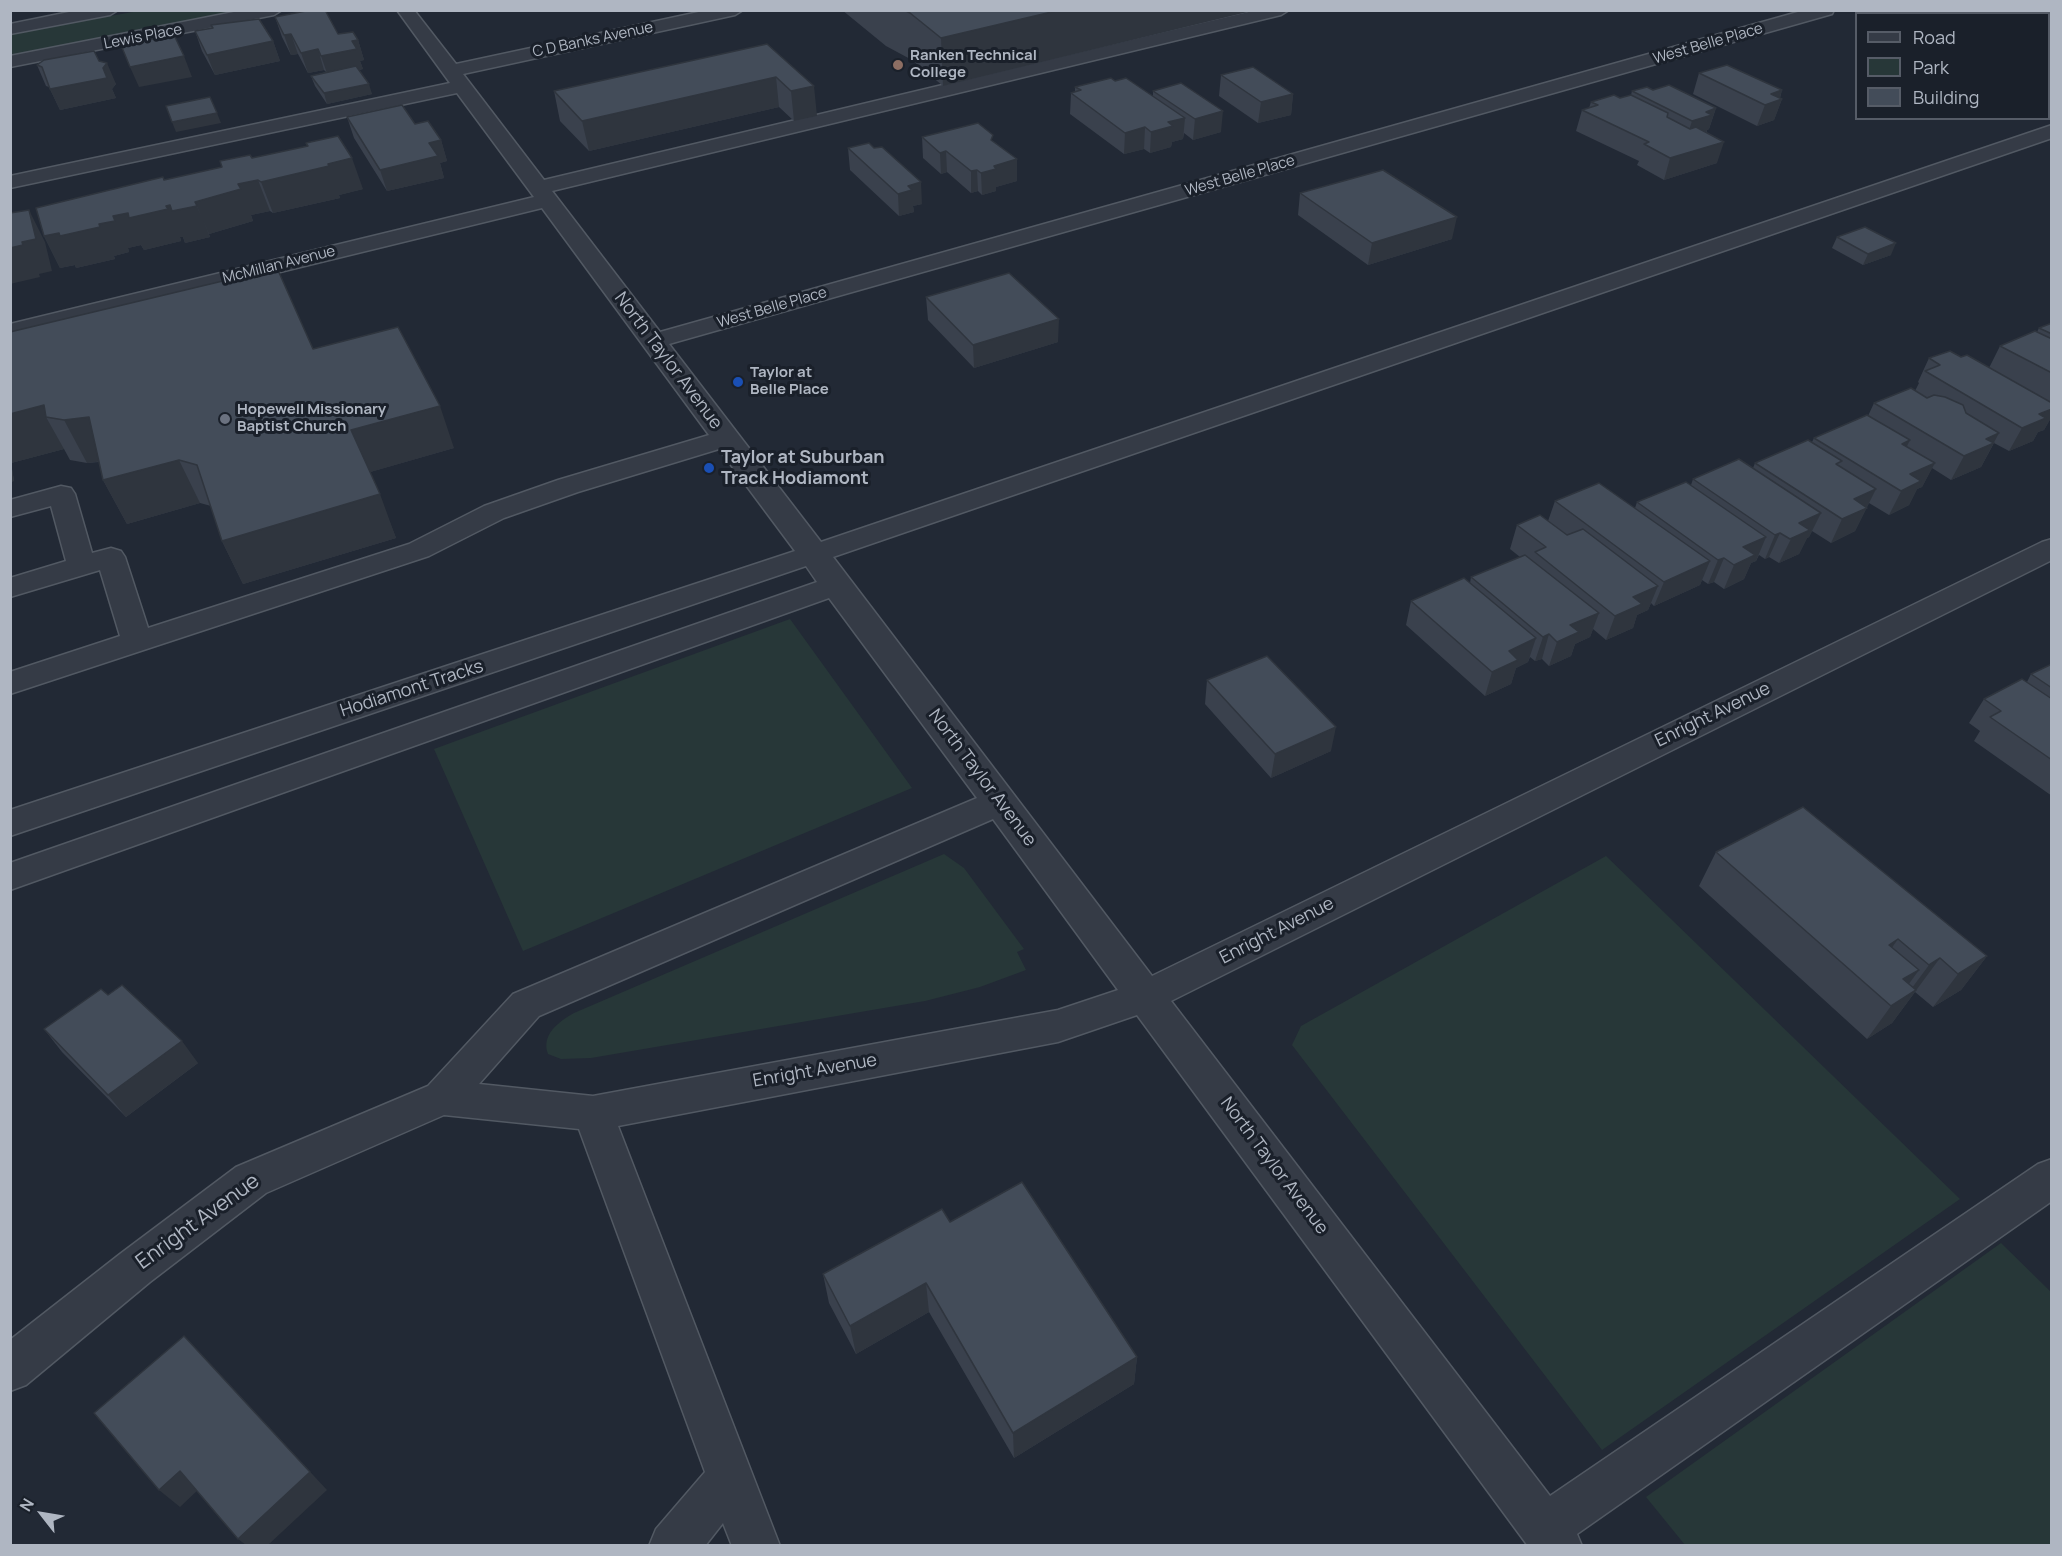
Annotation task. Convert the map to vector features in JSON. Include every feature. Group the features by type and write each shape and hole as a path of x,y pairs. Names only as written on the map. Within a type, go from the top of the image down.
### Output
{"street":[{"name":"Lewis Place","path":"10,28 110,10"},
{"name":"Lewis Place","path":"10,62 274,10"},
{"name":"North Taylor Avenue","path":"405,10 1552,1537"},
{"name":"C D Banks Avenue","path":"10,182 457,79 545,50 735,10"},
{"name":"McMillan Avenue","path":"10,331 543,194 1281,10"},
{"name":"West Belle Place","path":"653,341 1826,10"},
{"name":"Hodiamont Tracks","path":"10,822 814,554 2052,131"},
{"path":"10,682 419,550 494,512 568,486 727,438"},
{"path":"10,509 61,494 82,566"},
{"name":"Enright Avenue","path":"442,1098 593,1113 1058,1026 1146,996 2052,548"},
{"path":"10,588 111,557 137,642"},
{"path":"10,877 837,585"},
{"name":"Enright Avenue","path":"10,1369 135,1268 251,1180 442,1098 526,1005 1000,802"},
{"path":"593,1113 729,1480 756,1545"},
{"path":"1552,1537 2052,1177"},
{"path":"673,1545 729,1480"}],"green space":[{"path":"138,11 246,11 11,56 11,34"},
{"path":"790,619 912,788 523,951 434,749"},
{"path":"944,854 964,868 1024,949 1017,952 1026,970 980,987 925,1001 591,1058 561,1059 548,1054 547,1041 552,1030 574,1013"},
{"path":"1606,856 1960,1199 1602,1450 1292,1045 1301,1026"},
{"path":"2001,1243 2051,1292 2051,1545 1685,1545 1646,1497"}],"building":[{"path":"311,10 325,10 338,34 353,32 358,40 352,41 357,49 321,56 318,49 301,53 291,34 284,35 275,17"},
{"path":"904,10 1060,10 941,38"},
{"path":"259,19 273,41 207,55 195,31 213,28 211,25"},
{"path":"174,35 184,56 130,67 121,45"},
{"path":"767,44 814,86 791,91 776,77 582,121 554,91"},
{"path":"94,51 99,61 107,63 103,68 107,78 50,89 42,67 37,65 44,60"},
{"path":"1727,65 1782,90 1771,94 1782,99 1765,105 1699,73"},
{"path":"356,66 369,84 324,93 311,76"},
{"path":"1253,67 1293,94 1261,102 1221,75"},
{"path":"1111,78 1115,81 1126,78 1185,118 1168,122 1173,126 1151,132 1145,127 1125,133 1071,93 1081,90 1075,87"},
{"path":"1181,83 1223,111 1195,119 1153,91"},
{"path":"1669,85 1716,108 1706,112 1712,115 1692,121 1632,91 1647,87 1653,90"},
{"path":"1614,95 1620,98 1631,95 1668,113 1667,117 1690,129 1696,127 1724,142 1670,158 1644,144 1649,142 1582,110 1598,105 1591,102"},
{"path":"210,97 217,113 172,122 166,106"},
{"path":"402,105 415,124 428,121 441,140 429,143 438,156 380,170 347,117"},
{"path":"978,123 993,135 991,140 1017,159 994,166 996,169 981,173 977,170 971,171 946,151 940,153 922,137"},
{"path":"338,136 352,158 328,164 329,166 261,182 258,180 238,184 241,189 195,202 197,206 172,211 170,205 166,206 168,209 129,218 128,213 113,216 115,221 99,224 100,227 60,236 59,233 44,236 36,208 163,177 164,180 222,167 220,161 250,155 252,158 308,146 306,143"},
{"path":"869,143 874,148 882,147 921,182 908,186 912,190 898,194 848,148"},
{"path":"1383,170 1457,217 1372,243 1300,193"},
{"path":"29,210 36,239 10,248 10,213"},
{"path":"1865,227 1896,243 1868,254 1837,237"},
{"name":"Hopewell Missionary Baptist Church","path":"277,268 313,349 398,327 440,406 351,430 380,494 222,541 197,465 179,460 103,480 89,417 64,420 46,417 44,405 10,414 10,332"},
{"path":"1009,273 1059,319 973,345 926,297"},
{"path":"2052,323 2052,334 2039,328"},
{"path":"2035,331 2052,339 2052,373 2000,346"},
{"path":"1950,351 1961,357 1967,355 2052,403 2052,409 2039,414 2046,418 2022,428 1925,371 1940,365 1929,358"},
{"path":"1911,388 1927,398 1934,395 1945,397 1963,405 1966,413 1999,433 1986,439 1994,443 1964,456 1874,403"},
{"path":"1867,415 1910,440 1902,444 1935,463 1910,474 1921,481 1901,491 1814,438"},
{"path":"1808,440 1842,461 1836,464 1876,489 1854,499 1867,508 1842,519 1755,463"},
{"path":"1739,459 1821,513 1799,523 1810,530 1790,539 1780,533 1775,535 1693,479"},
{"path":"1686,482 1766,537 1743,547 1755,555 1734,565 1724,558 1718,560 1637,502"},
{"path":"1599,483 1710,561 1664,582 1555,501"},
{"path":"1540,515 1567,535 1583,529 1658,586 1633,597 1642,604 1615,616 1535,552 1546,547 1517,525"},
{"path":"1525,555 1599,613 1570,625 1579,632 1557,642 1549,634 1543,637 1471,577"},
{"path":"1464,578 1536,638 1509,651 1518,660 1492,672 1411,601"},
{"path":"1267,656 1336,727 1275,754 1207,680"},
{"path":"2052,664 2052,688 2031,674"},
{"path":"2022,679 2052,699 2052,760 1990,717 2001,711 1984,699"},
{"path":"1803,807 1987,956 1958,974 1940,958 1929,965 1898,939 1889,945 1919,970 1903,979 1916,990 1891,1006 1716,852"},
{"path":"122,985 182,1041 108,1095 44,1029 101,989 108,995"},
{"path":"1022,1182 1137,1357 1013,1433 926,1283 850,1326 823,1274 942,1209 950,1222"},
{"path":"184,1336 310,1472 238,1539 180,1471 159,1490 94,1413"}],"place":[{"name":"Ranken Technical College","path":"898,65"},
{"name":"Taylor at Belle Place","path":"738,382"},
{"name":"Hopewell Missionary Baptist Church","path":"225,419"},
{"name":"Taylor at Suburban Track Hodiamont","path":"709,468"}]}
